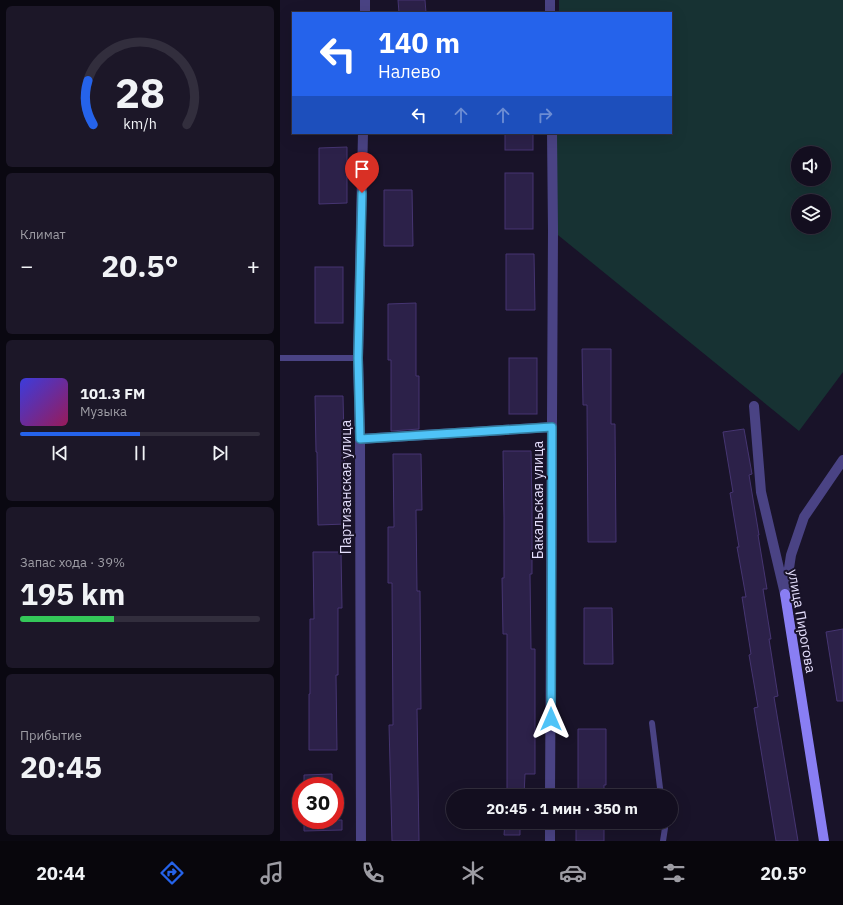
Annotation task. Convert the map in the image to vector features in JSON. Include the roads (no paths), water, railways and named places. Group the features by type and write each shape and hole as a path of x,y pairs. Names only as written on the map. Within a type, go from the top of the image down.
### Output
{"street":[{"path":"365,0 365,12"},
{"path":"550,0 550,12"},
{"name":"Партизанская улица","path":"361,841 360,439 358,358 363,134"},
{"name":"Бакальская улица","path":"550,789 553,231 552,134"},
{"name":"улица Пирогова","path":"754,406 761,492 785,594 824,841"},
{"path":"360,439 552,427"},
{"path":"785,594 791,555 804,517 843,460"},
{"path":"550,829 550,841"}],"lane":[{"path":"280,358 358,358"},
{"path":"652,723 660,789"},
{"path":"663,841 665,829"}]}
